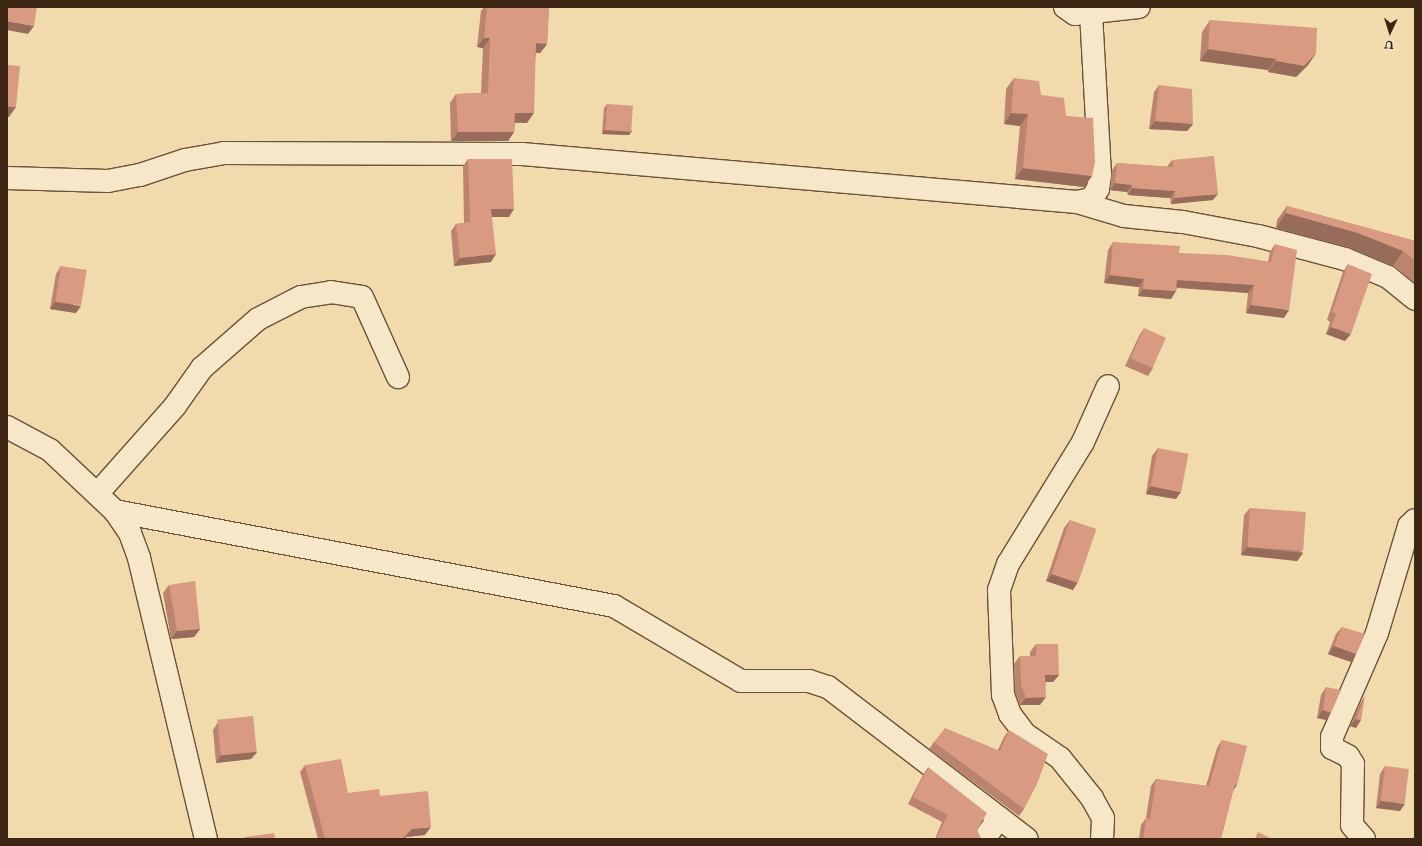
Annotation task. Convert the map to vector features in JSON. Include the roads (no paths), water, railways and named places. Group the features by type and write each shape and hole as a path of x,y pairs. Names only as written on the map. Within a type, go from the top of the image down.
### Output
{"street":[{"path":"1065,7 1075,14 1091,14 1139,7"},
{"path":"1077,202 1091,199 1098,188 1100,174 1091,14"},
{"path":"7,178 108,181 132,177 185,160 223,154 522,154 1077,202 1124,216 1183,222 1258,236 1345,259 1388,277 1415,299"},
{"path":"97,494 175,406 202,368 258,319 301,298 331,292 362,297 398,377"},
{"path":"1102,839 1103,818 1092,798 1060,758 1025,734 1010,714 1003,695 999,590 1008,564 1083,442 1108,386"},
{"path":"7,427 50,450 115,511 130,533 139,558 206,839"},
{"path":"115,511 614,606 741,681 809,681 828,687 1027,839"},
{"path":"1364,839 1352,825 1353,764 1348,756 1332,748 1332,737 1377,633 1409,526 1415,520"},
{"path":"984,839 999,818"}]}
